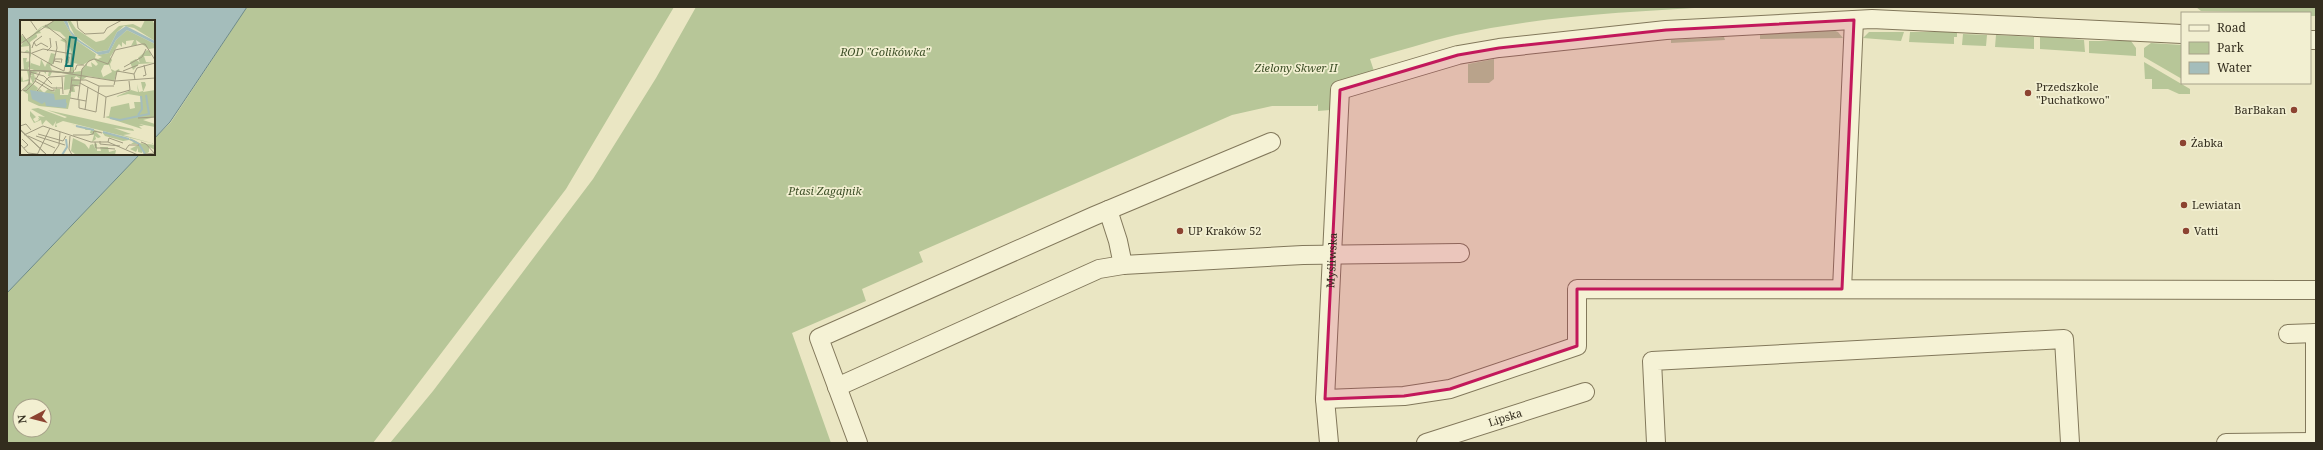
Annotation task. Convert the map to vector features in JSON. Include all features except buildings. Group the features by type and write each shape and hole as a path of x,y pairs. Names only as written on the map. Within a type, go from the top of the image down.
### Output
{"street":[{"path":"1842,288 1854,20 1972,23 2181,34"},
{"name":"Myśliwska","path":"1329,443 1325,399 1340,90 1458,55 1499,48 1666,30 1854,20"},
{"path":"858,443 819,338 1108,210 1271,142"},
{"path":"1108,210 1118,241 1123,265"},
{"path":"838,387 1099,269 1123,265 1332,254 1460,253"},
{"path":"1325,399 1404,396 1450,388 1576,346 1577,289 1842,288 2316,290"},
{"path":"2226,443 2315,442 2315,333 2288,334"},
{"path":"1656,443 1652,361 2064,339 2070,443"},
{"name":"Lipska","path":"1426,443 1585,392"}],"highlighted area":[{"path":"1854,20 1842,289 1577,289 1577,346 1450,389 1404,396 1325,399 1340,90 1458,55 1499,48 1666,30"}],"green space":[{"path":"247,7 674,7 566,189 373,443 7,443 7,293 139,155 155,155 155,138 171,122"},
{"path":"696,7 1713,7 1584,16 1520,23 1456,35 1370,59 1374,71 1332,85 1330,110 1318,111 1318,104 1317,106 1272,106 1232,115 919,252 923,262 862,289 866,301 792,333 831,443 390,443 433,391 593,179 656,78"},
{"path":"2196,7 2316,7 2316,16 2311,16 2311,12 2201,11"},
{"path":"1833,30 1838,32 1843,38 1760,39 1760,34"},
{"path":"1869,32 1904,32 1901,41 1863,38"},
{"path":"1910,32 1957,32 1957,37 1954,37 1954,44 1909,42"},
{"path":"1963,34 1987,35 1986,46 1962,45"},
{"path":"1996,35 2034,37 2034,49 1995,47"},
{"path":"2040,36 2084,40 2085,52 2040,49"},
{"path":"1724,37 1725,40 1671,43 1671,40"},
{"path":"2089,41 2131,41 2136,48 2136,56 2089,53"},
{"path":"2151,43 2181,45 2181,78 2144,57 2144,48"},
{"path":"1494,59 1494,79 1489,83 1468,83 1468,64"},
{"path":"2144,62 2190,89 2190,94 2179,94 2168,89 2152,89 2152,79 2145,79"}],"water":[{"path":"7,7 247,7 170,122 155,138 155,20 20,20 20,155 139,155 7,293"}],"place":[{"name":"Przedszkole \"Puchatkowo\"","path":"2028,93"},
{"name":"BarBakan","path":"2294,110"},
{"name":"Żabka","path":"2183,143"},
{"name":"Lewiatan","path":"2184,205"},
{"name":"UP Kraków 52","path":"1180,231"},
{"name":"Vatti","path":"2186,231"}],"park label":[{"name":"ROD \"Golikówka\"","path":"885,52"},
{"name":"Zielony Skwer II","path":"1296,68"},
{"name":"Ptasi Zagajnik","path":"825,191"}]}
